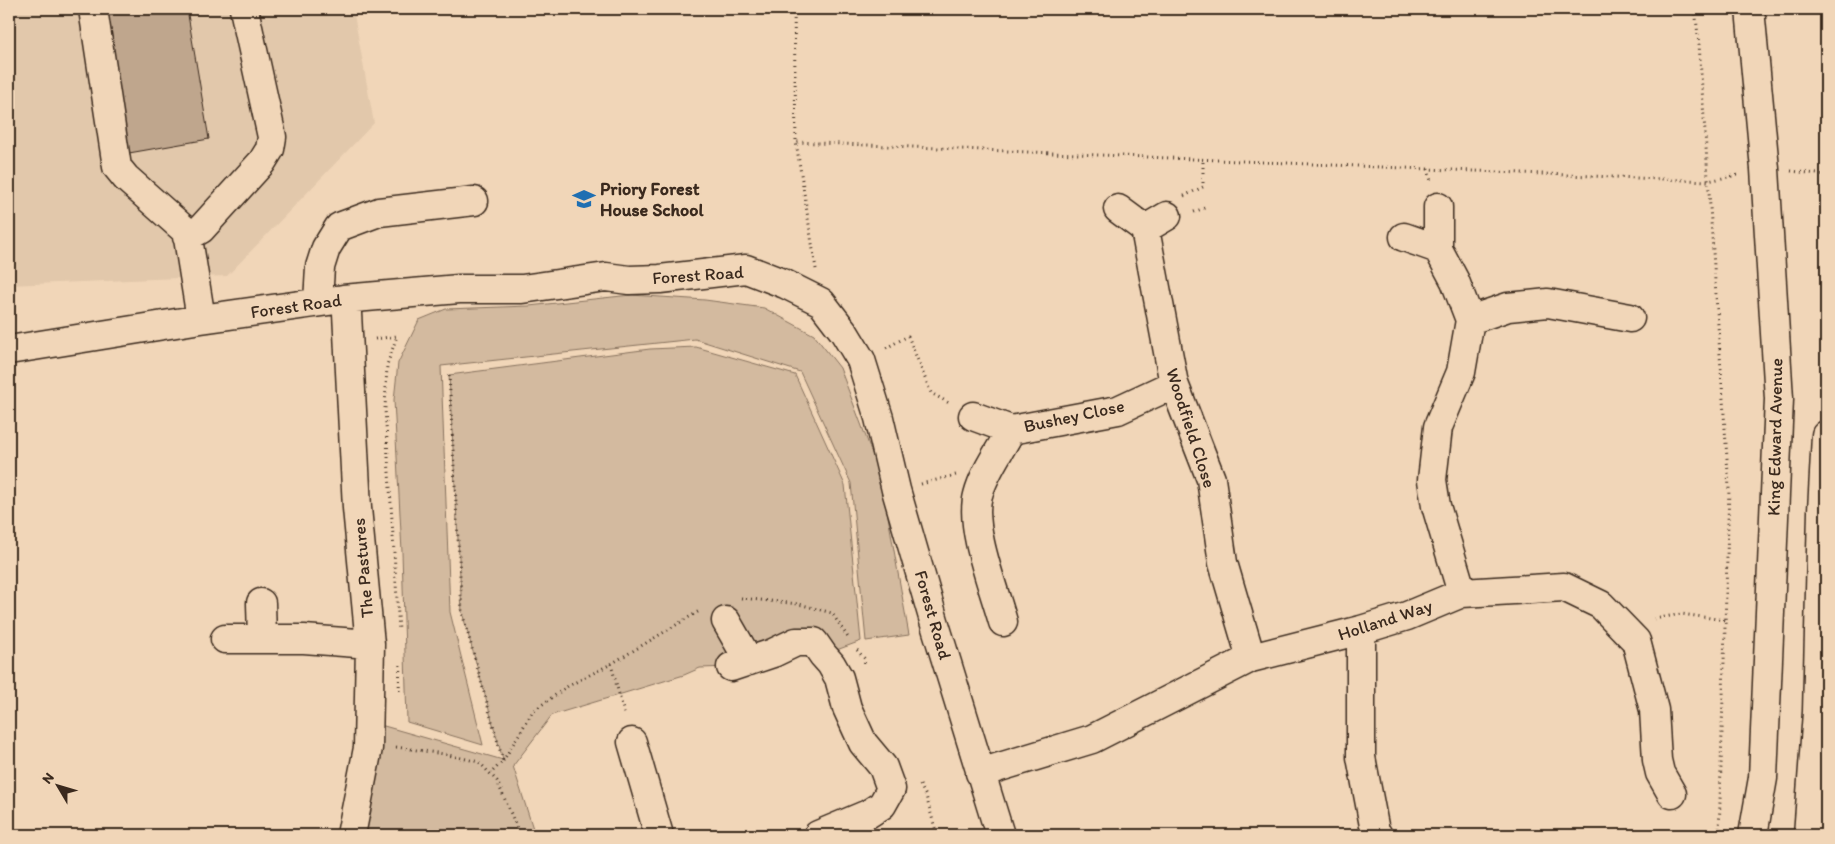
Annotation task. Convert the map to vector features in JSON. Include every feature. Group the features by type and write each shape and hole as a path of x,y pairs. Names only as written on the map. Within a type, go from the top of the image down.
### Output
{"street":[{"path":"93,9 117,167 126,178 187,232 201,319"},
{"path":"187,237 201,229 262,162 270,149 272,136 244,9"},
{"name":"King Edward Avenue","path":"1750,9 1765,169 1779,399 1763,778 1753,835"},
{"name":"The Pastures","path":"351,835 368,748 370,644 357,508 347,313 331,301 320,267 326,248 339,227 379,212 474,201"},
{"path":"1438,207 1438,249 1455,281 1470,320 1461,372 1438,427 1432,480 1436,506 1462,593"},
{"path":"1118,209 1170,214"},
{"name":"Woodfield Close","path":"1170,214 1174,384 1211,480 1223,563 1250,658"},
{"path":"1404,237 1438,249"},
{"name":"Forest Road","path":"9,350 201,319 331,301 459,288 522,289 606,277 629,280 660,279 746,269 785,284 821,302 844,332 861,360 879,418 896,490 1000,835"},
{"path":"1470,320 1508,307 1548,303 1630,318"},
{"name":"Bushey Close","path":"972,416 1011,430 1118,410 1174,384"},
{"path":"1003,622 976,523 976,508 978,494 1011,430"},
{"path":"1808,835 1817,712 1822,511 1826,435"},
{"name":"Holland Way","path":"980,773 1092,739 1250,658 1361,630 1407,616 1462,593 1564,587 1602,606 1636,642 1654,710 1657,760 1660,773 1672,794"},
{"path":"261,603 262,638"},
{"path":"726,621 740,664 773,653 796,642 814,642 839,678 847,708 863,743 882,767 891,789 882,805 868,814 818,835"},
{"path":"1361,630 1361,757 1378,835"},
{"path":"224,639 304,639 370,644"},
{"path":"632,742 656,827"}],"path":[{"path":"794,9 796,142 821,302"},
{"path":"1695,9 1699,44 1729,488 1719,835"},
{"path":"796,142 1708,181 1765,169"},
{"path":"1170,214 1203,187 1203,160"},
{"path":"1170,214 1207,207"},
{"path":"397,336 387,365 385,409 399,640"},
{"path":"861,360 908,336 931,393 972,416"},
{"path":"449,375 462,612 503,761 492,773"},
{"path":"896,490 962,473 989,470"},
{"path":"1647,620 1681,614 1725,620"},
{"path":"398,699 400,660"},
{"path":"611,664 632,742"},
{"path":"368,748 388,746 444,754 479,762 492,773 497,781 520,835"},
{"path":"1026,824 1031,835"}],"shaded area":[{"path":"9,9 353,9 374,123 227,276 9,285"},
{"path":"631,295 705,300 764,308 814,335 840,368 881,477 909,635 866,641 851,483 800,372 695,339 441,366 450,612 483,745 407,722 402,552 394,400 398,363 419,320 446,309 529,306"},
{"path":"696,347 795,375 845,485 861,641 823,655 814,642 731,667 700,668 684,675 552,715 513,766 535,835 351,835 370,722 503,760 462,612 449,375 650,349"}],"building":[{"path":"143,9 187,9 209,139 129,153 105,15"}],"place":[{"name":"Priory Forest House School","path":"584,199"}]}
